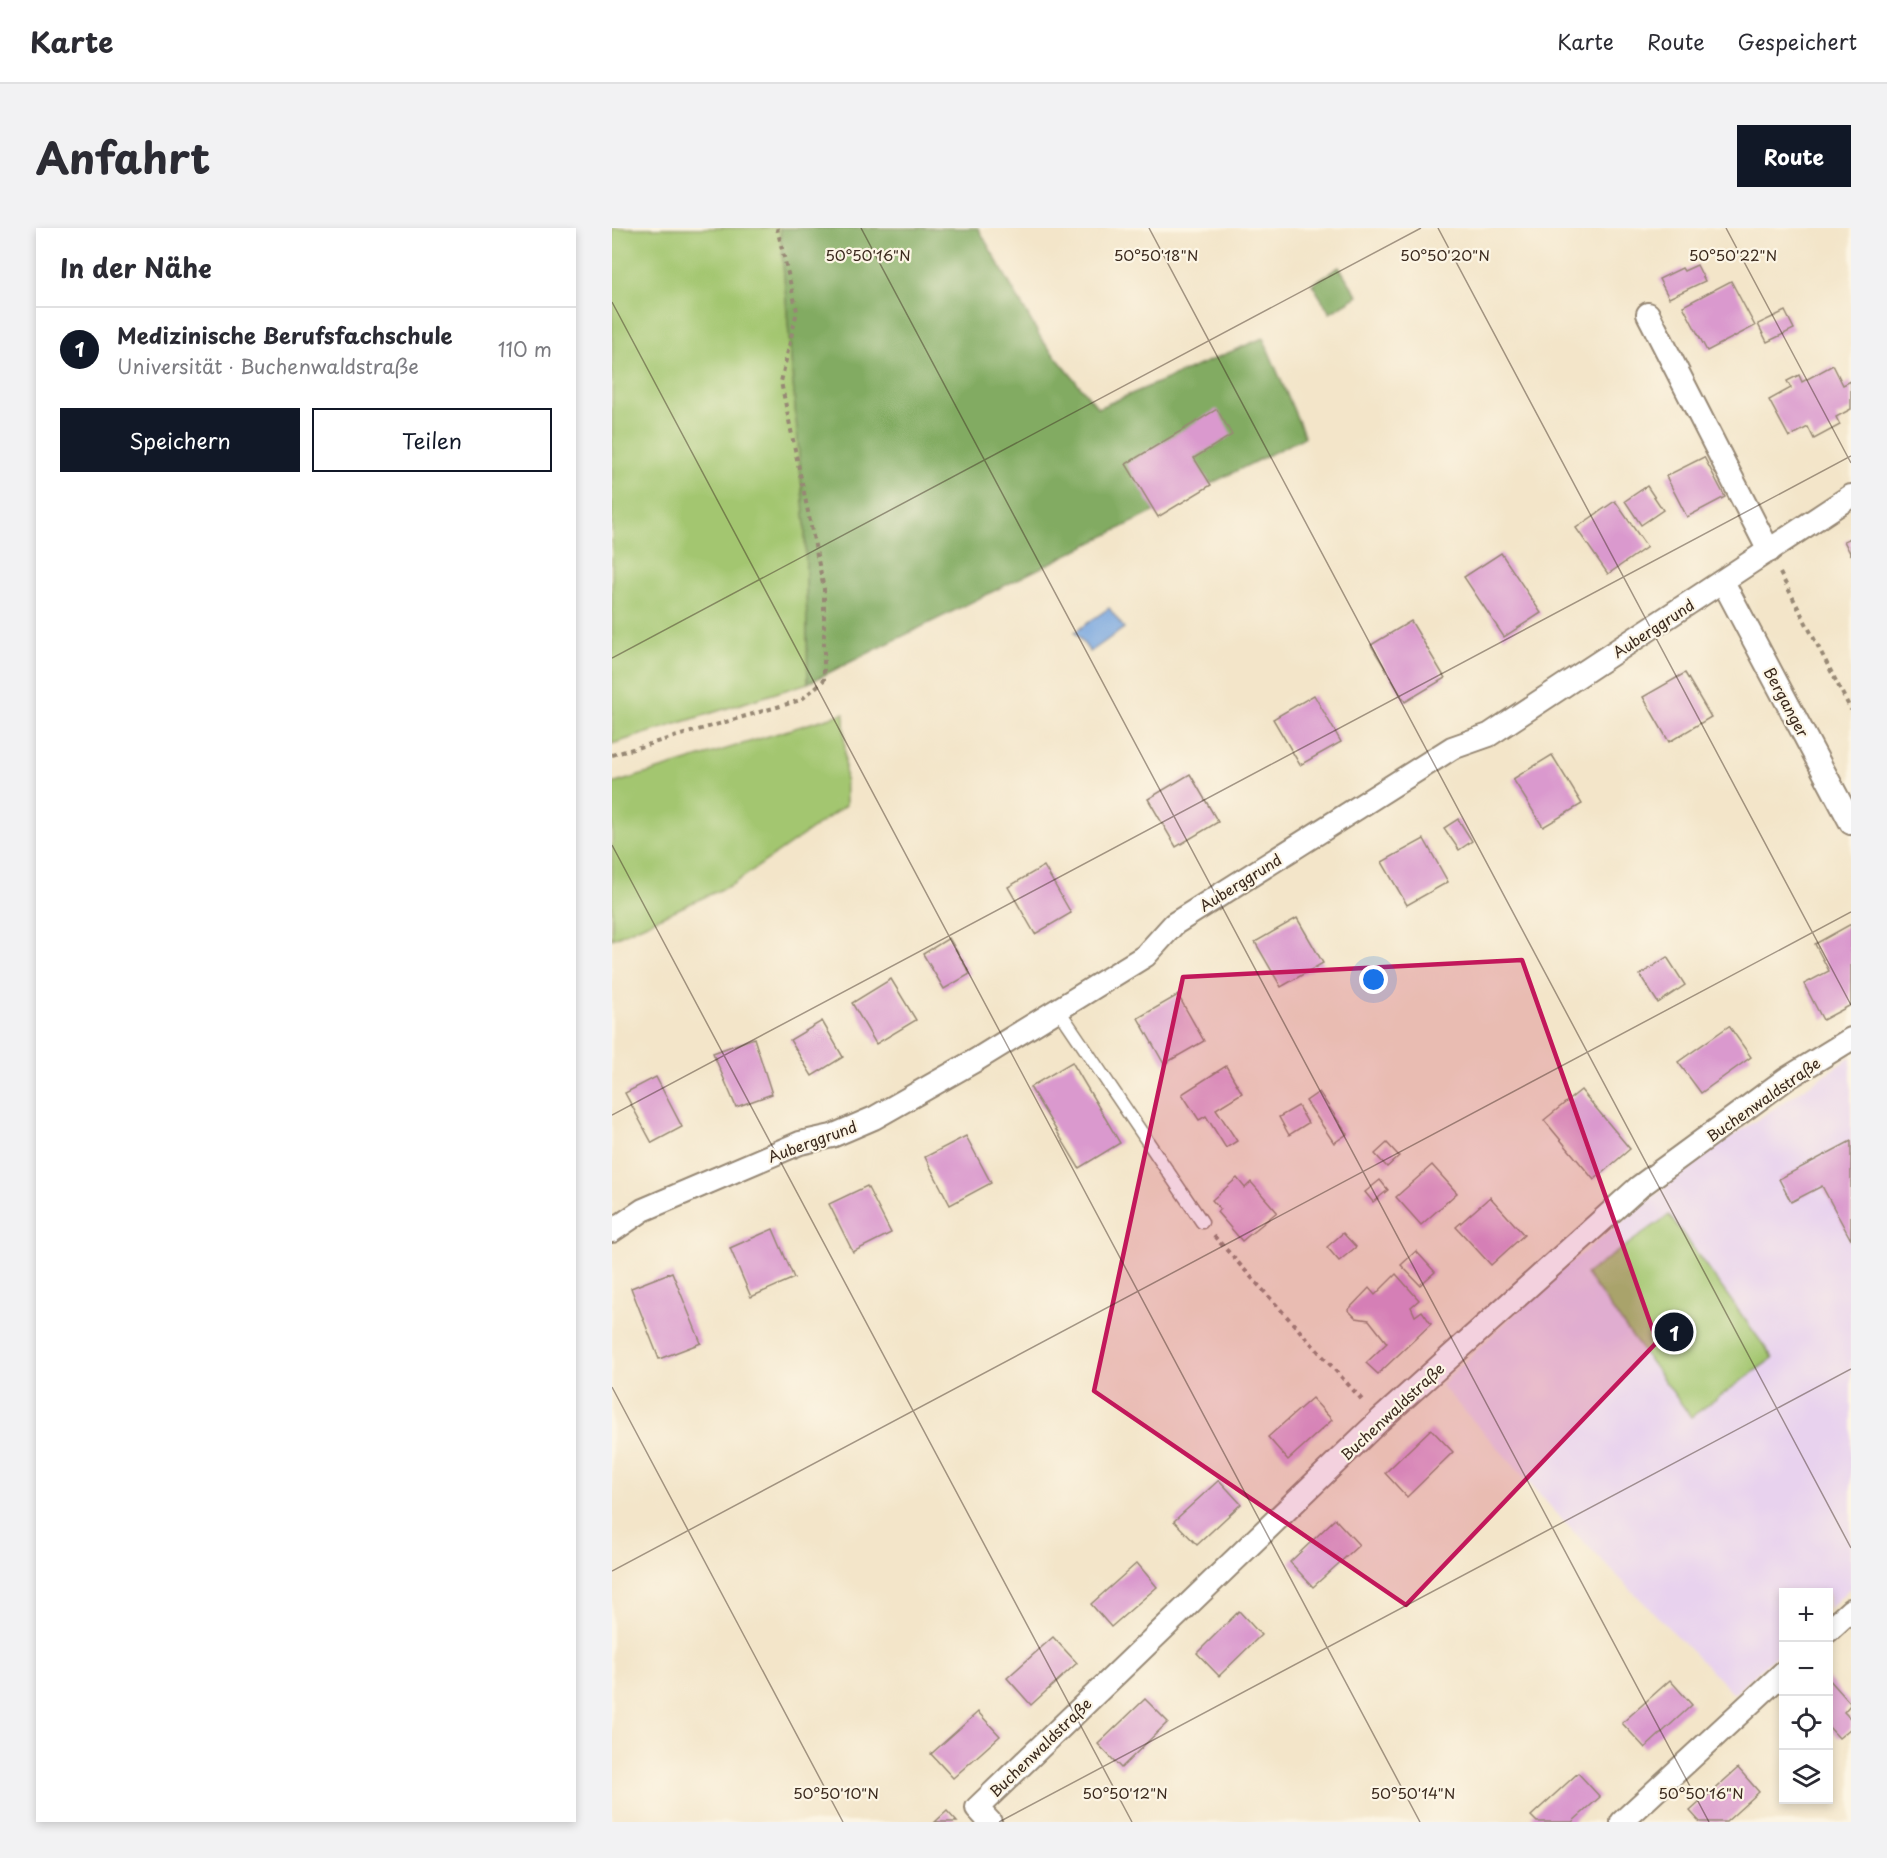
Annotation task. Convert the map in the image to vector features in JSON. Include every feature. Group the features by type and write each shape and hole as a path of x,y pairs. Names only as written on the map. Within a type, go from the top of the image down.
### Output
{"street":[{"path":"1648,314 1769,551"},
{"name":"Auberggrund","path":"612,1231 643,1210 800,1143 832,1136 874,1118 976,1060 1145,956 1174,924 1452,748 1489,735 1851,496"},
{"name":"Berganger","path":"1723,582 1851,823"},
{"name":"Buchenwaldstraße","path":"990,1822 977,1808 1380,1420 1639,1187 1786,1079 1851,1039"},
{"path":"1833,1626 1851,1610"},
{"path":"1622,1822 1779,1677"}],"lane":[{"path":"1058,1009 1202,1222"}],"path":[{"path":"612,755 801,700 825,680 824,589 781,382 797,311 777,228"},
{"path":"1769,551 1851,710"},
{"path":"1202,1222 1380,1420"}],"highlighted area":[{"path":"1522,960 1657,1342 1406,1605 1094,1391 1183,977"}],"shaded area":[{"path":"1851,1057 1851,1587 1833,1605 1833,1588 1779,1588 1779,1653 1734,1694 1569,1527 1441,1385 1552,1278 1703,1156"}],"green space":[{"path":"612,228 780,228 805,524 808,683 612,744"},
{"path":"780,228 978,228 1042,340 1098,408 1263,338 1305,437 808,683 805,524"},
{"path":"1339,267 1358,296 1330,313 1312,284"},
{"path":"844,713 846,805 733,884 612,939 612,784"},
{"path":"1669,1215 1773,1358 1691,1417 1586,1274"}],"water":[{"path":"1109,608 1124,628 1090,652 1075,632"}],"building":[{"path":"1697,265 1705,281 1669,298 1659,279 1682,268 1684,271"},
{"path":"1731,281 1755,326 1707,351 1683,306"},
{"path":"1785,311 1794,329 1767,342 1758,324"},
{"path":"1833,365 1843,385 1851,381 1851,409 1836,417 1840,425 1814,439 1808,427 1789,437 1769,400 1791,388 1787,381 1799,375 1802,382"},
{"path":"1217,409 1232,435 1194,458 1211,485 1158,517 1126,464"},
{"path":"1704,457 1725,497 1687,517 1666,476"},
{"path":"1647,486 1663,510 1641,525 1625,501"},
{"path":"1615,501 1647,547 1608,574 1576,528"},
{"path":"1851,538 1851,555 1844,541"},
{"path":"1501,553 1541,613 1504,637 1464,577"},
{"path":"1411,621 1445,678 1405,702 1371,645"},
{"path":"1685,673 1711,717 1669,742 1643,697"},
{"path":"1314,695 1341,742 1300,765 1273,719"},
{"path":"1552,755 1582,804 1543,827 1513,779"},
{"path":"1190,774 1218,822 1176,847 1148,799"},
{"path":"1458,819 1472,841 1459,850 1444,828"},
{"path":"1424,839 1448,882 1407,905 1382,862"},
{"path":"1044,866 1071,913 1035,934 1008,887"},
{"path":"1297,918 1323,963 1281,987 1255,942"},
{"path":"1851,924 1851,1005 1823,1020 1804,984 1829,971 1815,944"},
{"path":"949,938 970,974 944,989 923,954"},
{"path":"1667,957 1685,985 1658,1003 1640,975"},
{"path":"891,979 916,1020 876,1044 852,1003"},
{"path":"1178,995 1204,1041 1164,1064 1138,1018"},
{"path":"822,1021 843,1057 812,1076 790,1040"},
{"path":"1729,1026 1751,1057 1701,1093 1678,1062"},
{"path":"754,1038 772,1094 736,1107 713,1053"},
{"path":"1072,1062 1120,1143 1079,1168 1030,1087"},
{"path":"1226,1066 1242,1093 1216,1109 1237,1141 1226,1148 1206,1116 1199,1120 1182,1094"},
{"path":"656,1077 682,1127 652,1143 625,1093"},
{"path":"1581,1090 1630,1149 1594,1180 1544,1120"},
{"path":"1319,1092 1347,1134 1334,1143 1306,1101"},
{"path":"1298,1106 1308,1123 1289,1135 1279,1117"},
{"path":"966,1136 991,1183 950,1205 925,1157"},
{"path":"1851,1141 1851,1240 1822,1186 1791,1202 1779,1179"},
{"path":"1387,1143 1399,1156 1387,1167 1375,1154"},
{"path":"1432,1165 1457,1193 1421,1225 1396,1197"},
{"path":"1237,1178 1245,1188 1251,1182 1277,1212 1242,1241 1217,1212 1220,1209 1212,1200"},
{"path":"1380,1180 1388,1190 1373,1202 1365,1192"},
{"path":"867,1186 891,1233 853,1252 829,1204"},
{"path":"1490,1197 1524,1235 1491,1265 1456,1227"},
{"path":"773,1229 794,1278 751,1297 730,1248"},
{"path":"1343,1233 1356,1247 1339,1261 1327,1247"},
{"path":"1416,1251 1435,1272 1420,1285 1401,1265"},
{"path":"672,1272 701,1343 659,1359 631,1288"},
{"path":"1396,1274 1419,1300 1411,1307 1415,1316 1422,1311 1431,1324 1378,1374 1366,1363 1387,1343 1369,1320 1356,1318 1348,1310 1369,1288 1375,1295"},
{"path":"1312,1398 1332,1420 1288,1460 1268,1437"},
{"path":"1431,1429 1453,1452 1407,1497 1385,1473"},
{"path":"1219,1480 1241,1504 1197,1545 1174,1521"},
{"path":"1335,1519 1359,1545 1313,1587 1290,1562"},
{"path":"1137,1563 1157,1587 1111,1627 1091,1604"},
{"path":"1239,1611 1261,1635 1219,1676 1197,1653"},
{"path":"1053,1637 1077,1663 1031,1705 1007,1678"},
{"path":"1670,1680 1692,1705 1645,1748 1622,1723"},
{"path":"1833,1684 1851,1704 1844,1712 1851,1719 1851,1728 1839,1738 1833,1731"},
{"path":"1145,1699 1168,1722 1121,1768 1098,1744"},
{"path":"978,1712 1000,1736 953,1778 931,1754"},
{"path":"1738,1768 1759,1792 1726,1822 1700,1822 1690,1811"},
{"path":"1578,1773 1600,1797 1572,1822 1537,1822 1531,1816"},
{"path":"947,1811 957,1822 935,1822"}],"place":[{"name":"Medizinische Berufsfachschule","path":"1674,1332"}]}
